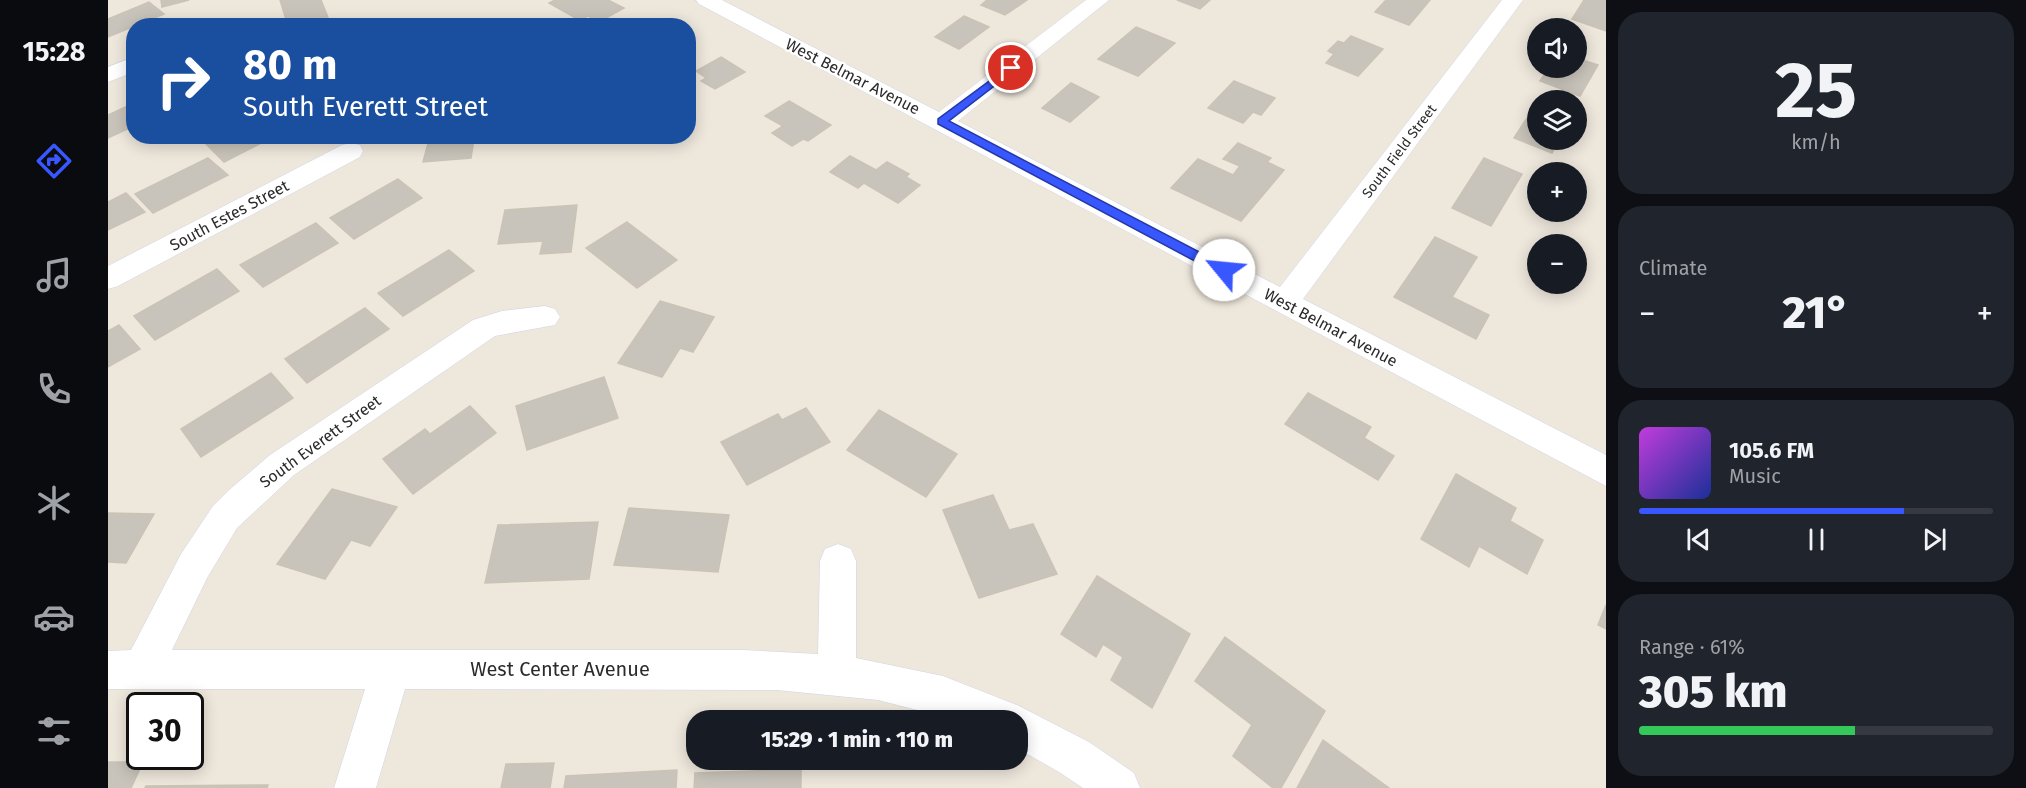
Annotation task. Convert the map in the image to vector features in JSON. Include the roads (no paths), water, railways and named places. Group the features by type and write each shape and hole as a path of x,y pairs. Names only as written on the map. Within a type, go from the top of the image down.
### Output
{"street":[{"name":"West Belmar Avenue","path":"706,0 1606,471"},
{"path":"941,122 1099,0"},
{"name":"South Field Street","path":"1284,302 1513,0"},
{"path":"108,75 126,67"},
{"name":"South Estes Street","path":"108,279 351,151"},
{"name":"South Everett Street","path":"125,671 213,534 240,502 271,474 484,327 502,322 544,317"},
{"path":"837,674 838,561"},
{"path":"356,788 391,669"},
{"name":"West Center Avenue","path":"125,671 744,669 837,674 902,686 978,710"},
{"path":"1028,732 1074,757 1119,788"}]}
